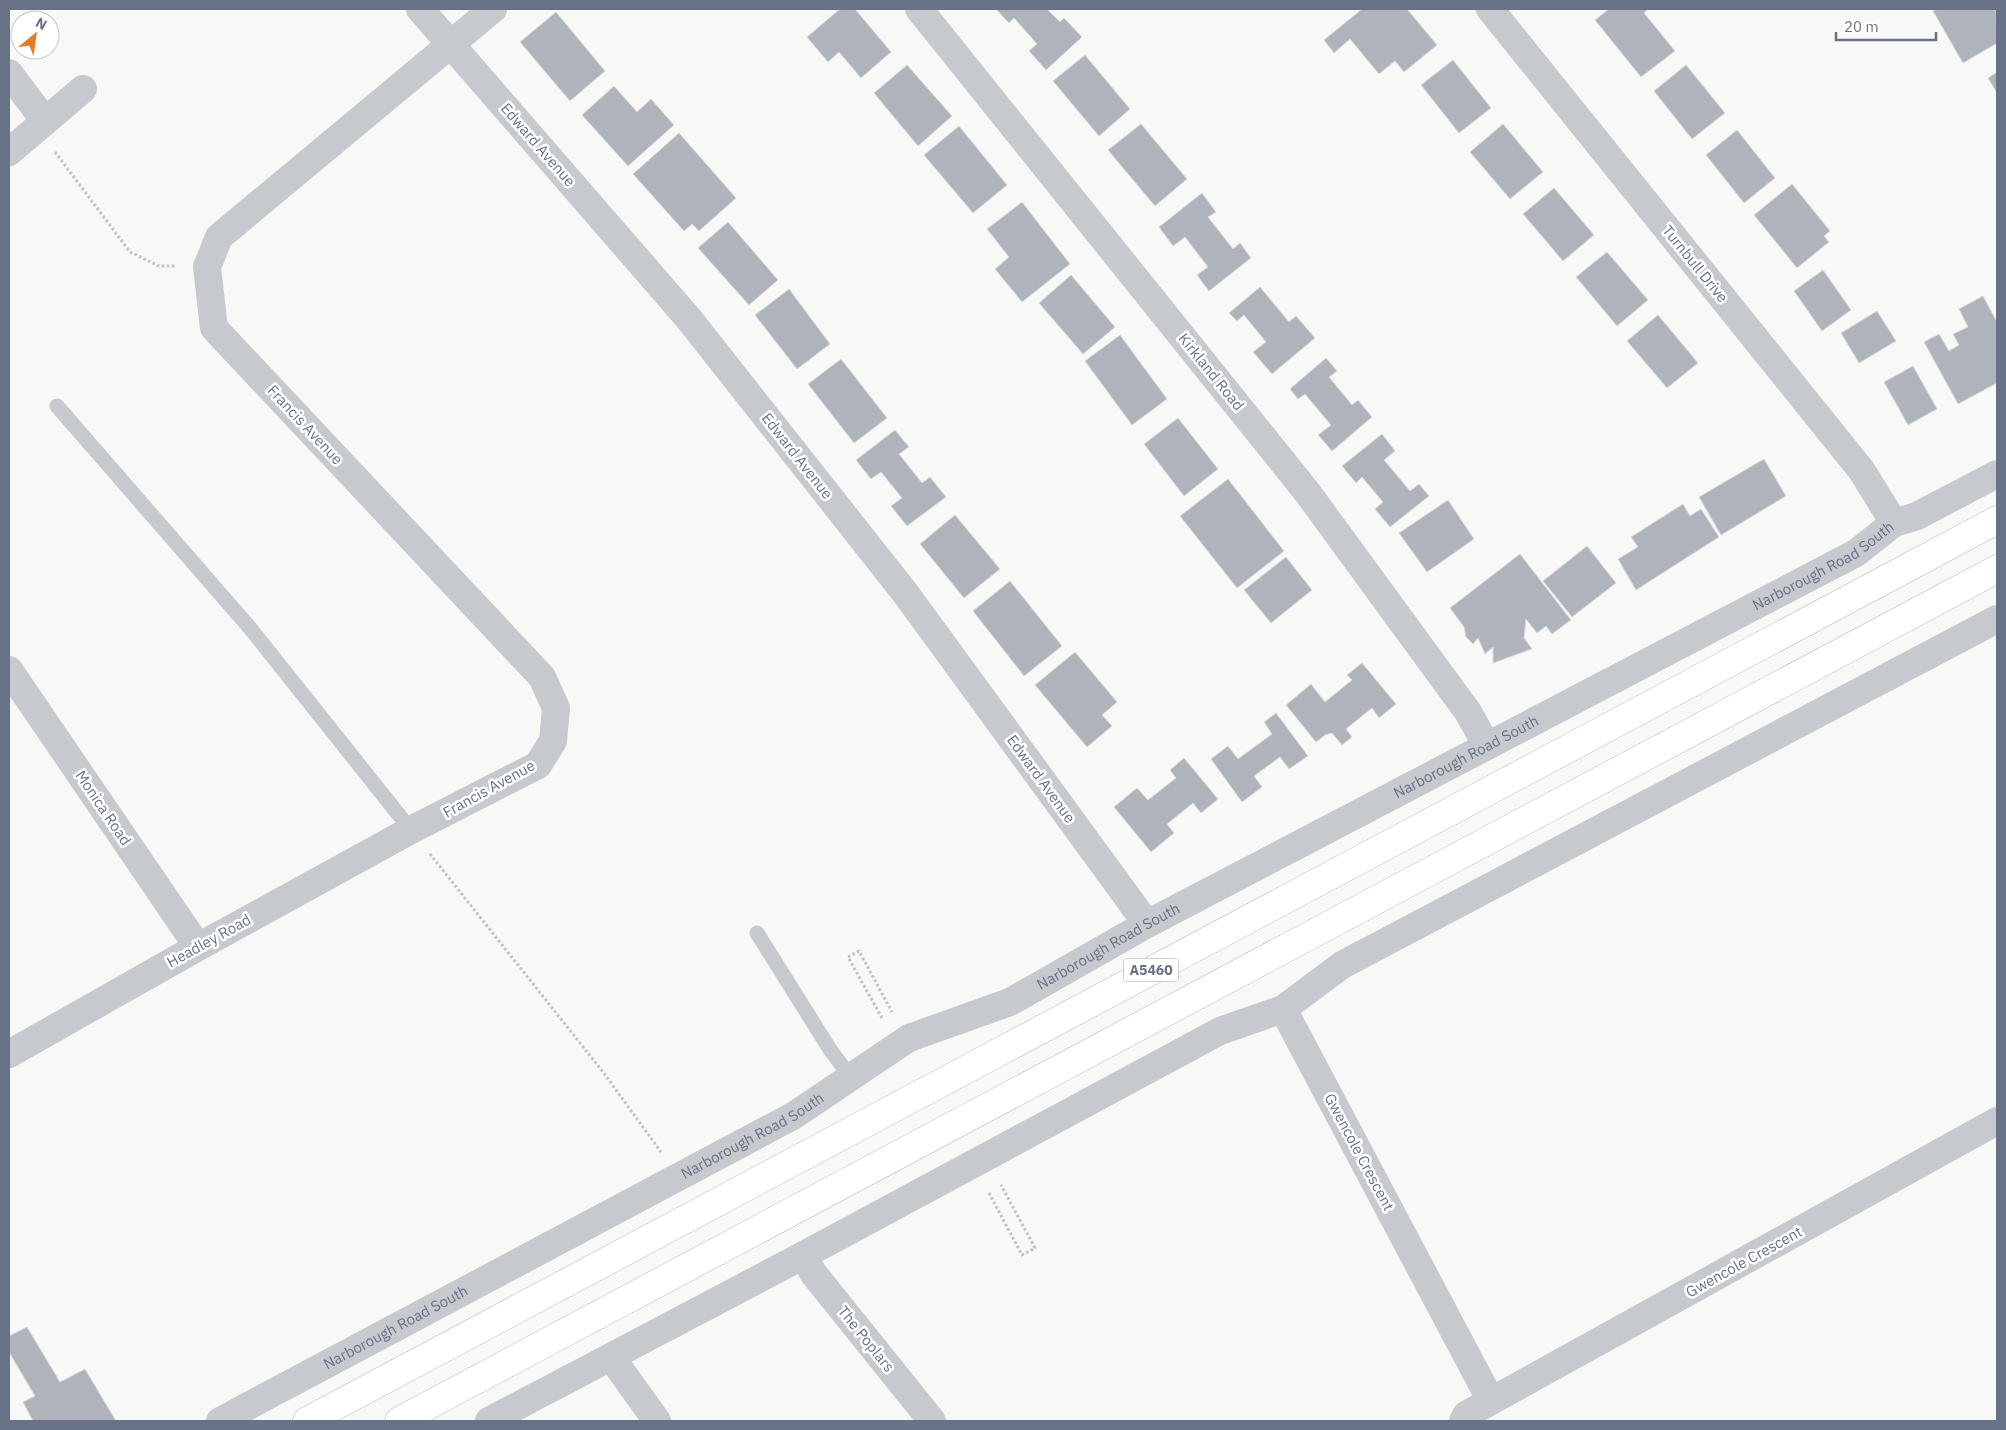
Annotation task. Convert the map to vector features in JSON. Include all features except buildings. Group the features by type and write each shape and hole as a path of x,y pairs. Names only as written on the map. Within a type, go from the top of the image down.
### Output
{"main road":[{"name":"A5460","path":"306,1421 1997,520"},
{"name":"A5460","path":"399,1421 1997,569"}],"street":[{"name":"Edward Avenue","path":"420,9 689,319 906,594 1147,924"},
{"name":"Francis Avenue","path":"411,830 538,766 553,741 556,708 542,676 214,328 207,267 219,237 493,9"},
{"name":"Kirkland Road","path":"919,9 1307,492 1468,712 1488,746"},
{"name":"Turnbull Drive","path":"1490,9 1862,471 1894,523"},
{"path":"9,74 45,121"},
{"path":"9,152 83,89"},
{"name":"Narborough Road South","path":"220,1421 680,1178 793,1116 909,1038 1010,1002 1147,924 1856,553 1894,523 1918,516 1997,474"},
{"path":"489,1421 804,1255 1220,1031 1283,1009 1342,965 1997,620"},
{"name":"Monica Road","path":"9,670 198,947"},
{"name":"Headley Road","path":"9,1054 411,830"},
{"name":"Gwencole Crescent","path":"1283,1009 1491,1401"},
{"name":"Gwencole Crescent","path":"1463,1421 1466,1415 1997,1121"},
{"name":"The Poplars","path":"804,1255 813,1273 932,1421"},
{"path":"611,1357 657,1421"}],"lane":[{"path":"57,406 250,628 411,830"},
{"path":"757,933 831,1051 850,1076"}],"path":[{"path":"45,121 50,146 130,252 159,266 207,267"},
{"path":"411,830 603,1072 680,1178"},
{"path":"882,1018 848,957 859,951 892,1012"},
{"path":"989,1193 1022,1255 1035,1248 1002,1186"}]}
